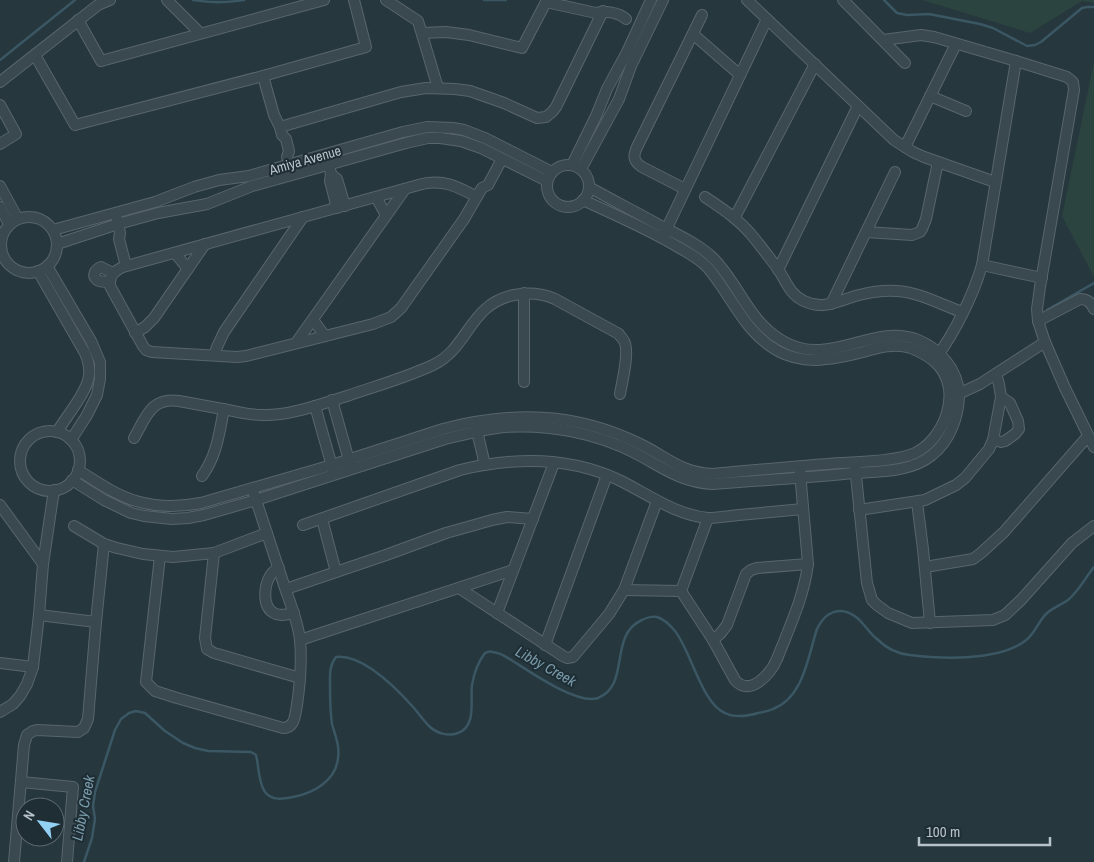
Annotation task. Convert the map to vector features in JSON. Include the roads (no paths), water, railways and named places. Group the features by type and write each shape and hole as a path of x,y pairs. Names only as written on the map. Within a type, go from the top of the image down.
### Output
{"street":[{"path":"0,82 98,5 110,0"},
{"path":"167,0 200,33"},
{"path":"78,20 101,61 324,0"},
{"path":"35,55 75,125 366,47 354,0"},
{"path":"386,0 416,19 419,24 438,88"},
{"path":"576,167 619,100 645,25 651,0"},
{"path":"576,167 607,89 627,52 663,0"},
{"path":"747,0 894,140 924,157 995,182"},
{"path":"843,0 905,63"},
{"path":"422,33 446,32 469,35 522,48 546,2 600,14 619,21 626,20 645,25"},
{"path":"281,131 402,92 426,88 470,91 547,121 600,14"},
{"path":"685,189 632,161 637,147 702,15"},
{"path":"664,233 767,19"},
{"path":"693,34 740,75"},
{"path":"883,40 921,35 934,37 1016,60 1067,77 1073,82 1074,86 1037,309 1038,321 1045,342 1094,447"},
{"path":"905,147 956,44"},
{"path":"936,357 951,334 973,290 982,265 1016,60"},
{"path":"735,218 815,64"},
{"path":"263,76 274,115 281,131 282,152 288,160 292,175"},
{"path":"930,96 966,110"},
{"path":"0,105 16,134 0,144"},
{"path":"778,270 858,106"},
{"name":"Amiya Avenue","path":"53,230 162,199 194,186 249,176 288,160 326,154 427,127 454,128 475,133 550,176"},
{"name":"Amiya Avenue","path":"57,244 98,232 119,229 168,211 207,204 244,189 292,175 330,169 406,143 428,138 440,138 471,144 550,176"},
{"path":"326,154 330,169 337,179 341,207"},
{"path":"480,192 439,182 430,182 120,269 111,278 111,290 144,348 149,351 246,356 374,324 397,313 464,219 480,192 482,182 500,157"},
{"path":"866,232 912,236 922,234 938,162"},
{"path":"561,166 576,167 587,178 589,187 584,200 571,207 554,202 547,190 550,176 561,166"},
{"path":"831,304 894,172"},
{"path":"0,186 14,221"},
{"path":"589,187 664,233"},
{"path":"296,343 405,189"},
{"path":"376,197 386,215"},
{"path":"705,197 735,218 750,233 778,270 793,294 802,301 822,306 859,295 882,291 898,291 915,294 962,312"},
{"path":"78,470 135,501 187,506 252,488 334,470 446,439 502,418 549,418 601,427 641,444 684,469 703,474 800,467 902,468 922,461 932,455 947,438 954,424 957,412 954,396 958,384 946,359 936,357 925,343 908,337 890,336 828,350 815,351 792,346 770,333 759,322 748,309 734,284 713,258 688,240 664,233 584,200"},
{"path":"0,207 14,221"},
{"path":"115,213 119,229 125,237 130,266"},
{"path":"25,217 38,218 53,230 57,239 55,256 42,269 18,271 7,262 1,250 1,243 5,230 14,221 25,217"},
{"path":"214,355 224,332 303,217"},
{"path":"94,219 98,232"},
{"path":"73,225 77,238"},
{"path":"275,225 286,242"},
{"path":"135,333 150,323 205,244"},
{"path":"175,253 188,269"},
{"path":"982,265 1042,278"},
{"path":"42,269 88,360 88,382 57,432"},
{"path":"42,269 91,341 100,362 99,387 93,404 72,440"},
{"path":"524,293 524,382"},
{"path":"134,438 153,407 164,401 179,401 252,415 276,414 315,406 392,381 441,361 454,350 483,310 504,297 524,293 543,294 555,299 619,334 626,346 626,362 620,394"},
{"path":"1038,321 1080,299 1085,299 1089,302 1094,310"},
{"path":"313,320 325,336"},
{"path":"954,396 996,374 1045,342"},
{"path":"860,510 925,500 962,482 977,466 993,440 1001,397 996,374"},
{"path":"993,440 1005,441 1019,429 1018,421 1010,403 1001,397"},
{"path":"332,400 351,465"},
{"path":"77,402 93,404"},
{"path":"77,402 87,414"},
{"path":"315,406 334,470"},
{"path":"202,476 213,458 218,444 224,409"},
{"path":"476,427 548,428 597,437 634,452 678,476 698,483 712,484 801,478 855,467"},
{"path":"476,427 485,465"},
{"path":"49,431 57,432 72,440 79,454 80,462 72,480 67,485 54,490 38,488 31,484 22,471 20,463 23,447 28,441 41,432 49,431"},
{"path":"925,568 973,559 982,553 1004,532 1088,436"},
{"path":"303,525 460,470 521,460 576,466 607,475 657,501 683,512 708,518 803,509"},
{"path":"497,613 554,463"},
{"path":"682,591 713,640 735,680 741,686 750,686 768,674 777,659 799,600 808,564 800,467"},
{"path":"855,467 866,583 872,600 888,613 912,623 993,620 1005,615 1072,543 1094,526"},
{"path":"72,480 104,500 131,513 162,518 188,518 256,500 334,470"},
{"path":"545,645 607,475"},
{"path":"160,556 146,682 155,691 288,728 293,723 300,678 300,640 294,613 252,488"},
{"path":"0,712 13,704 20,696 27,684 32,667 43,564 54,490"},
{"path":"459,588 563,656 567,658 573,657 614,607 624,590 657,501"},
{"path":"917,502 930,623"},
{"path":"0,505 43,564"},
{"path":"286,589 446,533 507,517 532,519"},
{"path":"682,591 708,518"},
{"path":"322,519 336,572"},
{"path":"74,526 104,544 128,551 173,557 214,553 267,533"},
{"path":"14,862 24,740 30,732 37,730 78,732 86,724 104,544"},
{"path":"214,553 205,638 207,649 210,652 300,678"},
{"path":"713,640 727,625 746,574 751,570 808,564"},
{"path":"279,568 273,571 268,580 266,590 267,604 269,609 278,615 294,613"},
{"path":"300,640 513,570"},
{"path":"624,590 682,591"},
{"path":"39,615 96,622"},
{"path":"0,663 32,667"},
{"path":"21,782 73,787 67,862"}],"waterway":[{"path":"0,60 75,0"},
{"path":"193,0 206,2 244,0"},
{"path":"484,0 506,0"},
{"path":"884,0 897,13 907,15 929,14 980,24 993,28 1027,46 1041,42 1082,8 1094,7"},
{"path":"1047,310 1094,283"},
{"name":"Libby Creek","path":"84,862 92,838 95,819 93,806 95,792 115,730 121,719 129,713 136,711 145,713 165,731 183,743 195,748 208,751 251,752 256,755 260,779 265,792 274,798 285,798 301,795 316,789 328,779 336,766 338,749 331,719 330,705 331,667 336,657 357,661 379,674 414,708 425,722 442,734 450,735 464,730 468,725 475,672 485,653 495,652 502,654 544,681 568,693 590,699 598,698 608,692 614,682 625,637 632,627 644,619 655,617 669,624 675,631 703,688 717,708 729,715 746,716 773,709 792,695 803,675 820,623 834,612 844,611 850,613 859,619 871,634 888,648 901,653 954,658 985,655 1014,648 1025,641 1046,614 1068,600 1079,589 1094,567"}]}
